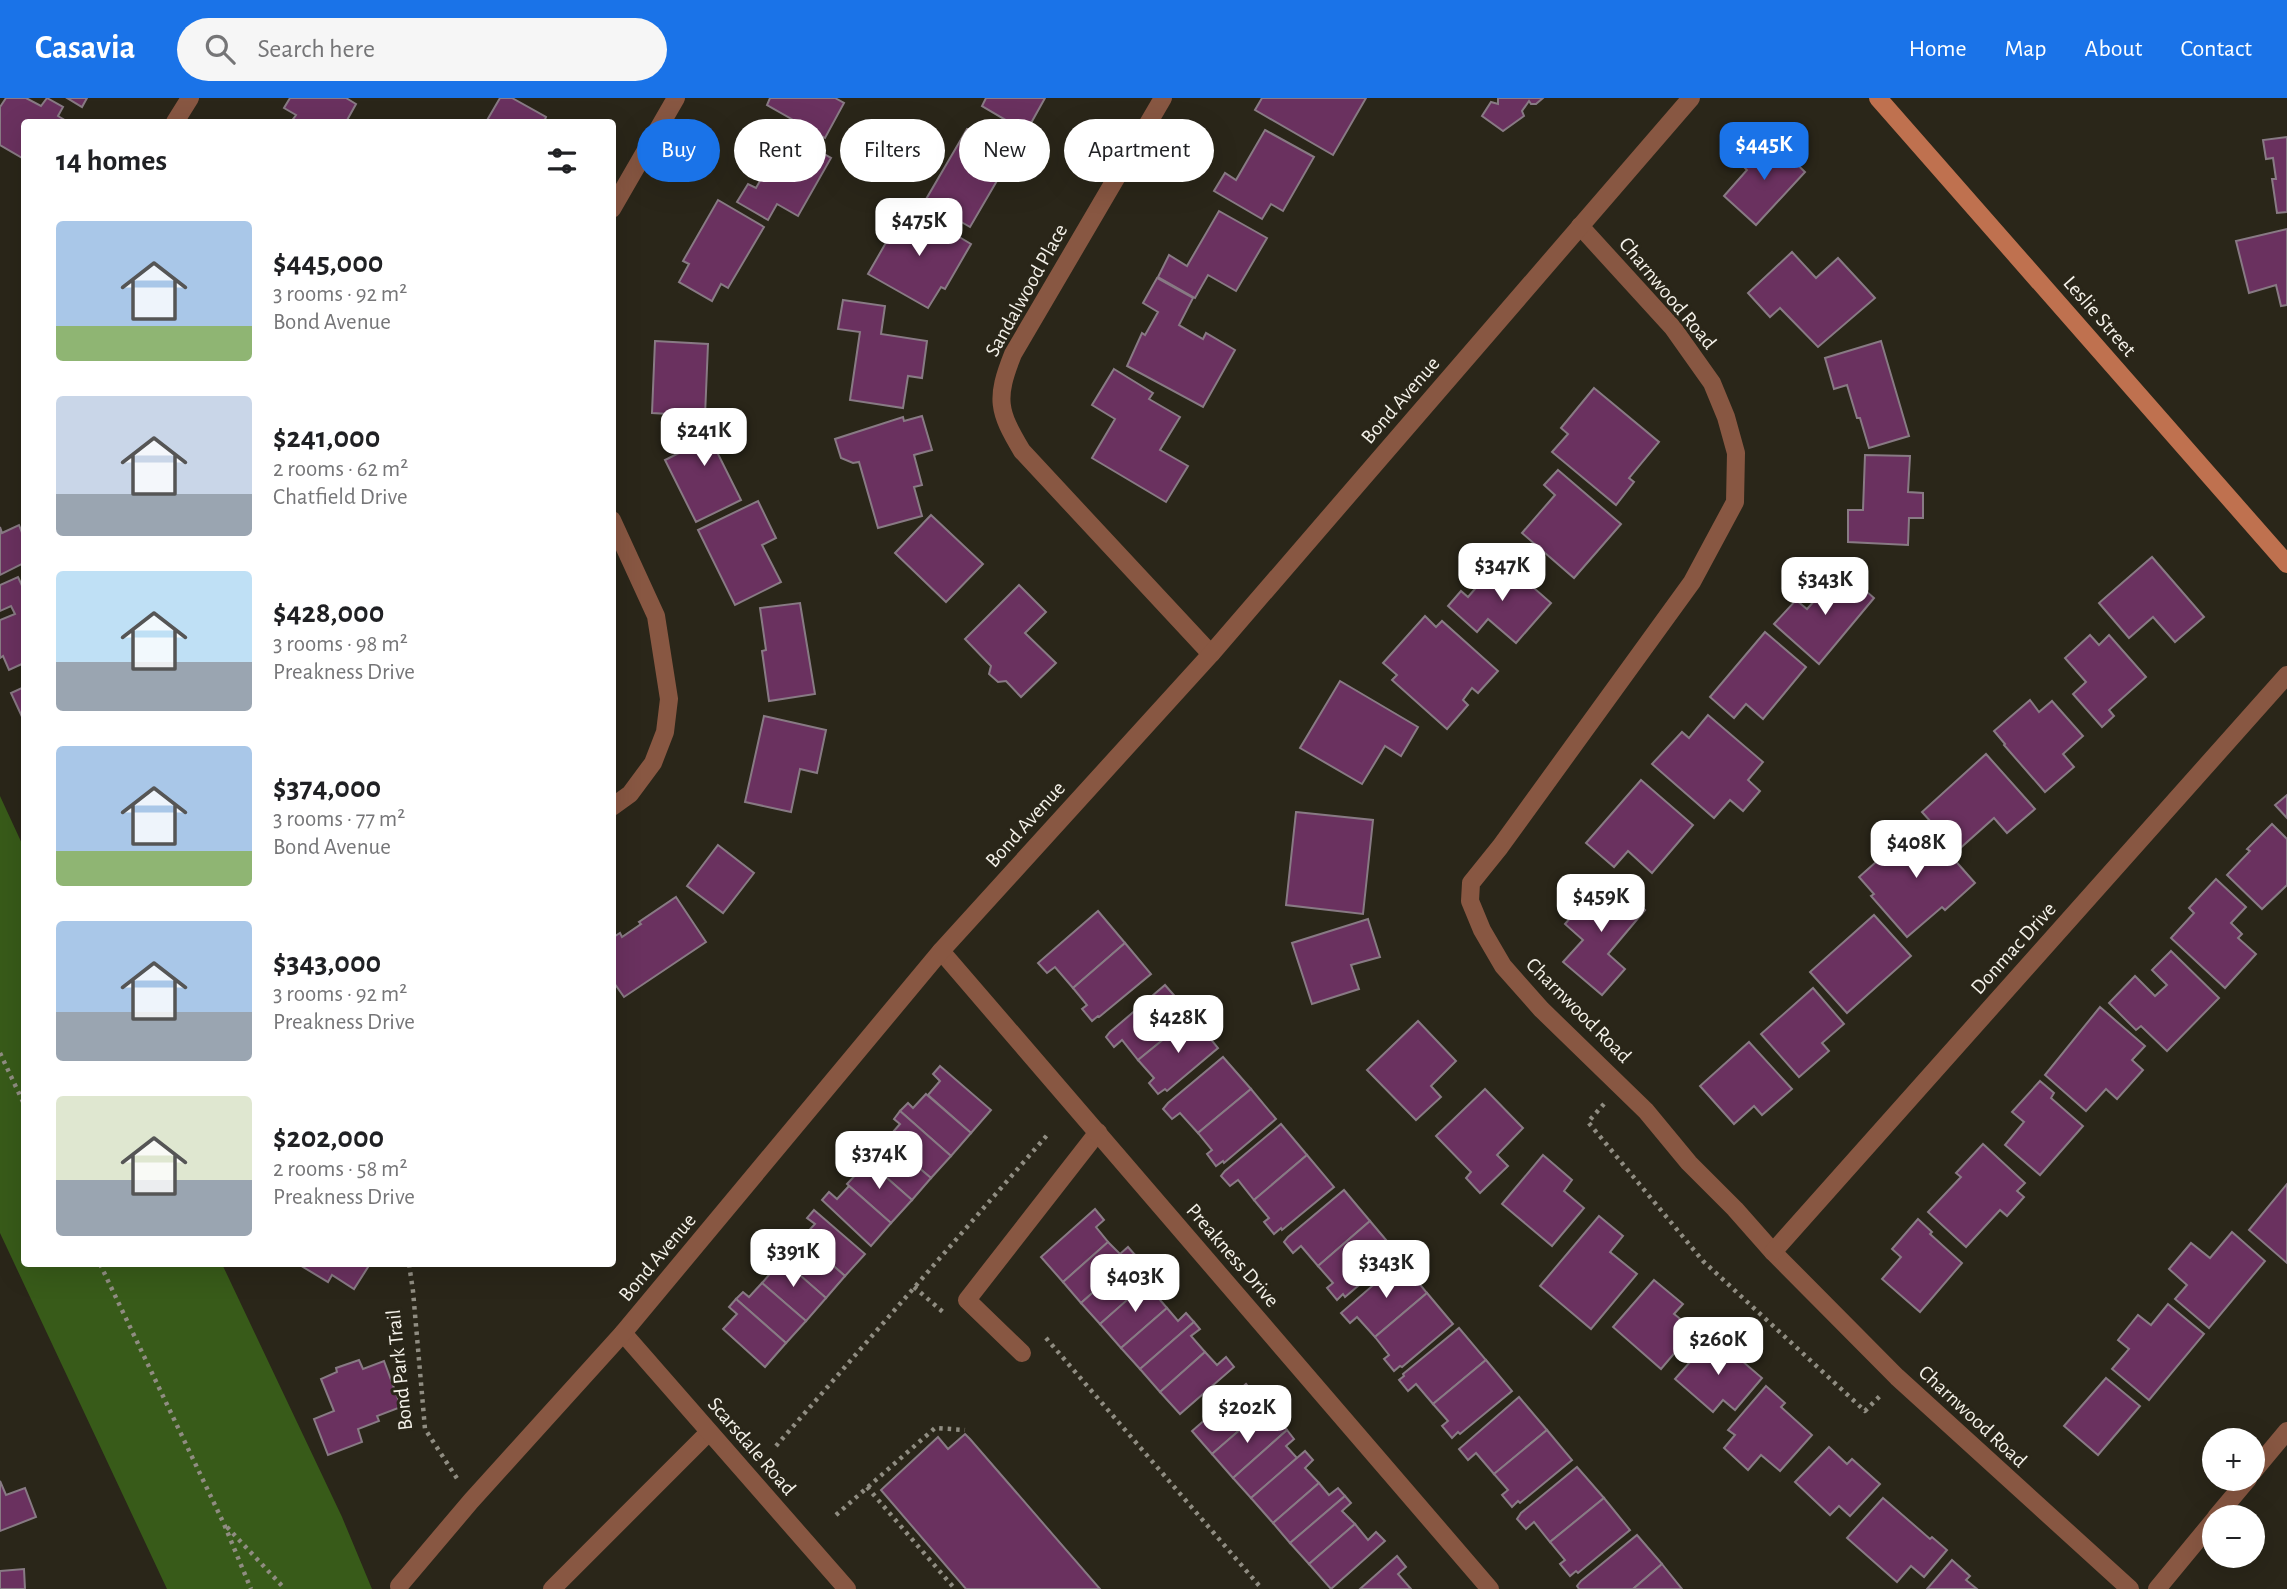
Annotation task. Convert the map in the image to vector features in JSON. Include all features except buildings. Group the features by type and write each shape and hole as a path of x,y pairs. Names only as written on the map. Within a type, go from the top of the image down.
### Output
{"main road":[{"name":"Leslie Street","path":"1878,98 2287,564"}],"street":[{"path":"177,119 190,98"},
{"path":"616,202 676,98"},
{"name":"Sandalwood Place","path":"1163,98 1013,354 1003,379 1000,404 1022,451 1211,654"},
{"name":"Bond Avenue","path":"398,1588 471,1501 623,1333 941,951 1211,654 1691,98"},
{"name":"Charnwood Road","path":"1580,226 1673,328 1712,383 1726,417 1736,453 1735,502 1692,582 1471,883 1470,901 1482,930 1503,966 1541,1009 1646,1111 1689,1163 1773,1252 1897,1377 2130,1589"},
{"path":"616,529 656,616 669,699 665,732 653,763 630,794 616,804"},
{"name":"Donmac Drive","path":"1773,1252 2287,675"},
{"name":"Preakness Drive","path":"941,951 1490,1589"},
{"path":"1028,1348 967,1300 1098,1132"},
{"name":"Scarsdale Road","path":"623,1333 847,1589"},
{"path":"2265,1457 2287,1431"},
{"path":"552,1589 709,1432"},
{"path":"2227,1505 2238,1491"},
{"path":"2157,1589 2202,1535"}],"path":[{"path":"0,1053 21,1098"},
{"path":"1622,1086 1588,1122 1703,1261 1865,1411 1897,1377"},
{"path":"776,1446 1049,1133"},
{"path":"101,1267 224,1524 251,1589"},
{"name":"Bond Park Trail","path":"410,1267 414,1291 425,1429 471,1501"},
{"path":"914,1287 945,1314"},
{"path":"1028,1348 1044,1336 1262,1589"},
{"path":"836,1515 935,1428 965,1430"},
{"path":"867,1487 955,1589"},
{"path":"224,1524 285,1589"}],"green space":[{"path":"0,796 21,842 21,1267 223,1267 342,1517 372,1589 167,1589 0,1233"}]}
